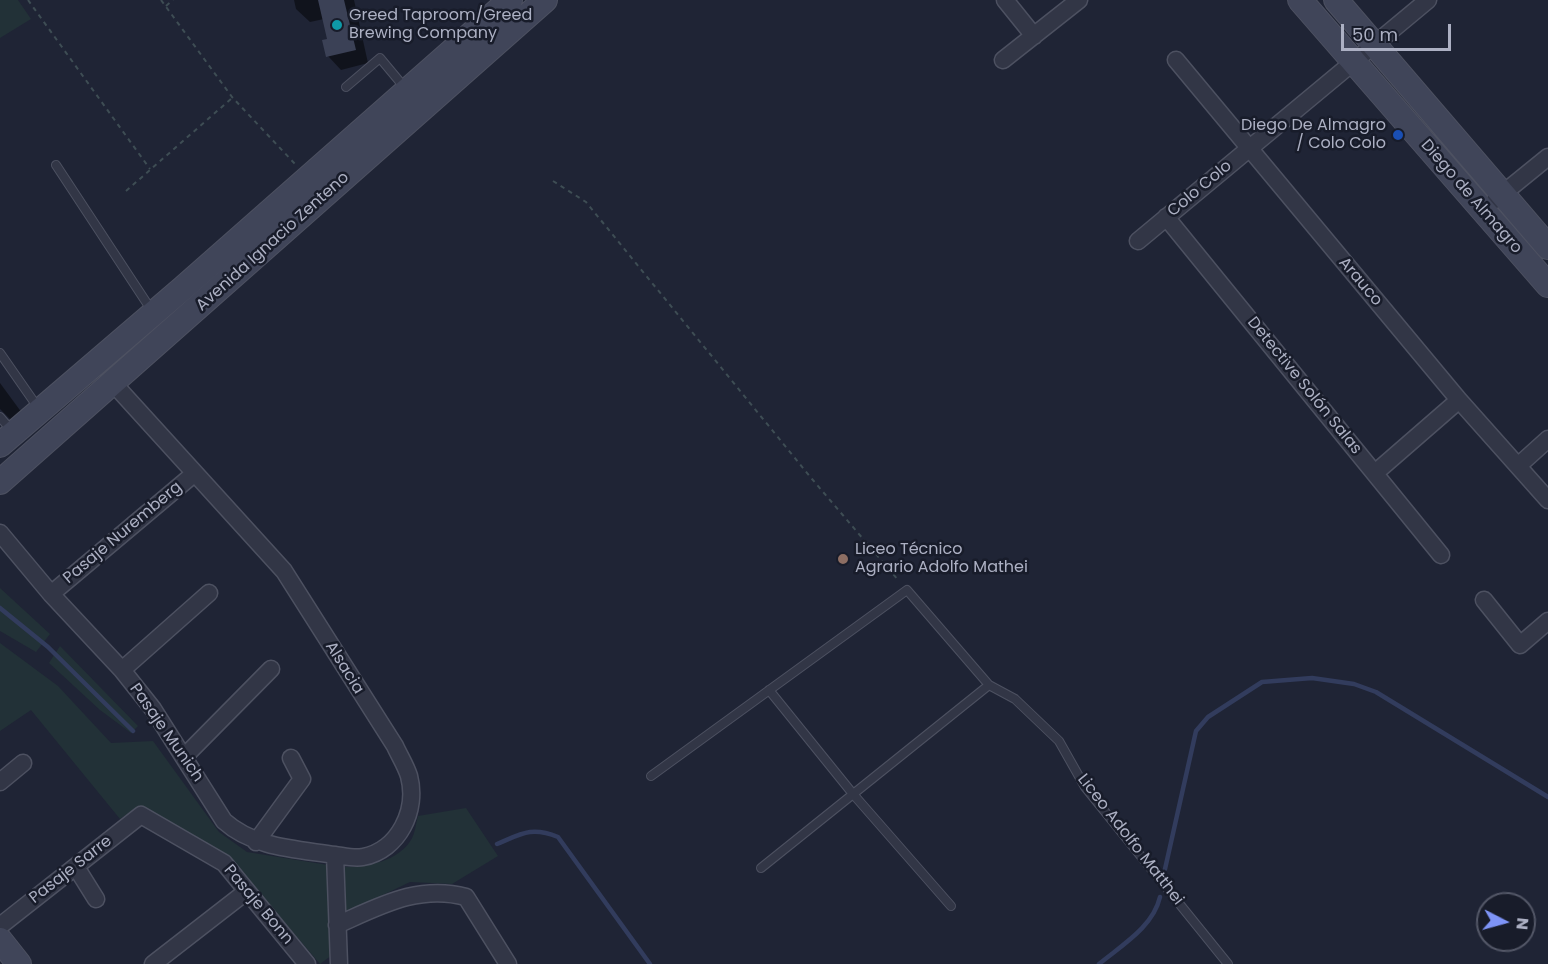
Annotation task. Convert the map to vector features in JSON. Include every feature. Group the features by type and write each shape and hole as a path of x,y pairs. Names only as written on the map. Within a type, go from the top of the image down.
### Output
{"main road":[{"name":"Avenida Ignacio Zenteno","path":"0,483 166,337 497,27 510,0"},
{"name":"Avenida Ignacio Zenteno","path":"5,432 40,411 154,314 407,91 497,27 545,0"},
{"name":"Diego de Almagro","path":"1336,0 1548,247"},
{"name":"Diego de Almagro","path":"1312,4 1353,62 1548,285"},
{"path":"154,314 166,337"},
{"path":"0,940 18,964"}],"street":[{"path":"1005,0 1034,36"},
{"path":"1003,60 1079,0"},
{"name":"Colo Colo","path":"1138,240 1428,0"},
{"name":"Arauco","path":"1176,60 1459,400 1548,500"},
{"path":"1484,210 1548,157"},
{"name":"Detective Solón Salas","path":"1166,217 1441,555"},
{"name":"Alsacia","path":"113,383 284,571 351,680 395,746 409,776 409,804 398,838 363,857 335,855"},
{"path":"1375,472 1459,400"},
{"path":"1518,466 1548,439"},
{"name":"Pasaje Nuremberg","path":"51,594 195,473"},
{"name":"Pasaje Munich","path":"0,532 51,594 122,670 153,709 224,821 237,833 256,842 335,855"},
{"path":"122,670 209,593"},
{"path":"1484,600 1520,645 1548,621"},
{"path":"184,757 271,669"},
{"path":"256,842 302,779 291,758"},
{"path":"0,782 23,763"},
{"name":"Pasaje Sarre","path":"0,926 141,815"},
{"name":"Pasaje Bonn","path":"141,815 224,863 307,964"},
{"path":"335,855 339,964"},
{"path":"75,867 96,899"},
{"path":"153,964 247,891"},
{"path":"337,925 403,896 447,892 466,897 508,964"}],"lane":[{"path":"346,87 380,58 407,91"},
{"path":"56,165 154,314"},
{"path":"0,353 40,411"},
{"path":"651,776 907,591"},
{"name":"Liceo Adolfo Matthei","path":"907,591 989,685 1015,699 1059,741 1085,787 1228,964"},
{"path":"761,868 989,685"},
{"path":"769,690 853,794 951,906"}],"path":[{"path":"28,0 150,169"},
{"path":"161,0 232,97 309,178"},
{"path":"166,6 173,0"},
{"path":"126,191 232,97"},
{"path":"553,180 586,202 812,479 907,591"}],"shaded area":[{"path":"0,0 18,0 31,19 0,38"},
{"path":"0,588 50,634 36,652 0,631"},
{"path":"0,643 58,686 111,743 153,741 219,832 247,852 328,865 332,955 320,964 228,856 139,806 120,819 31,710 0,731"},
{"path":"60,646 138,726 131,733 100,710 49,663"},
{"path":"466,808 498,856 452,884 410,882 345,913 345,867 373,864 398,853 412,838 418,816"}],"building":[{"name":"Greed Taproom/Greed Brewing Company","path":"318,0 344,0 356,50 326,57 322,40 327,39"}],"waterway":[{"path":"0,608 48,647 133,731"},
{"path":"1165,869 1196,731 1208,717 1262,682 1312,678 1354,684 1376,692 1548,797"},
{"path":"497,844 520,834 533,832 558,837 650,964"},
{"path":"1099,964 1144,926 1156,908 1160,897"}],"place":[{"name":"Greed Taproom/Greed Brewing Company","path":"337,25"},
{"name":"Diego De Almagro / Colo Colo","path":"1398,135"},
{"name":"Liceo Técnico Agrario Adolfo Mathei","path":"843,559"}]}
